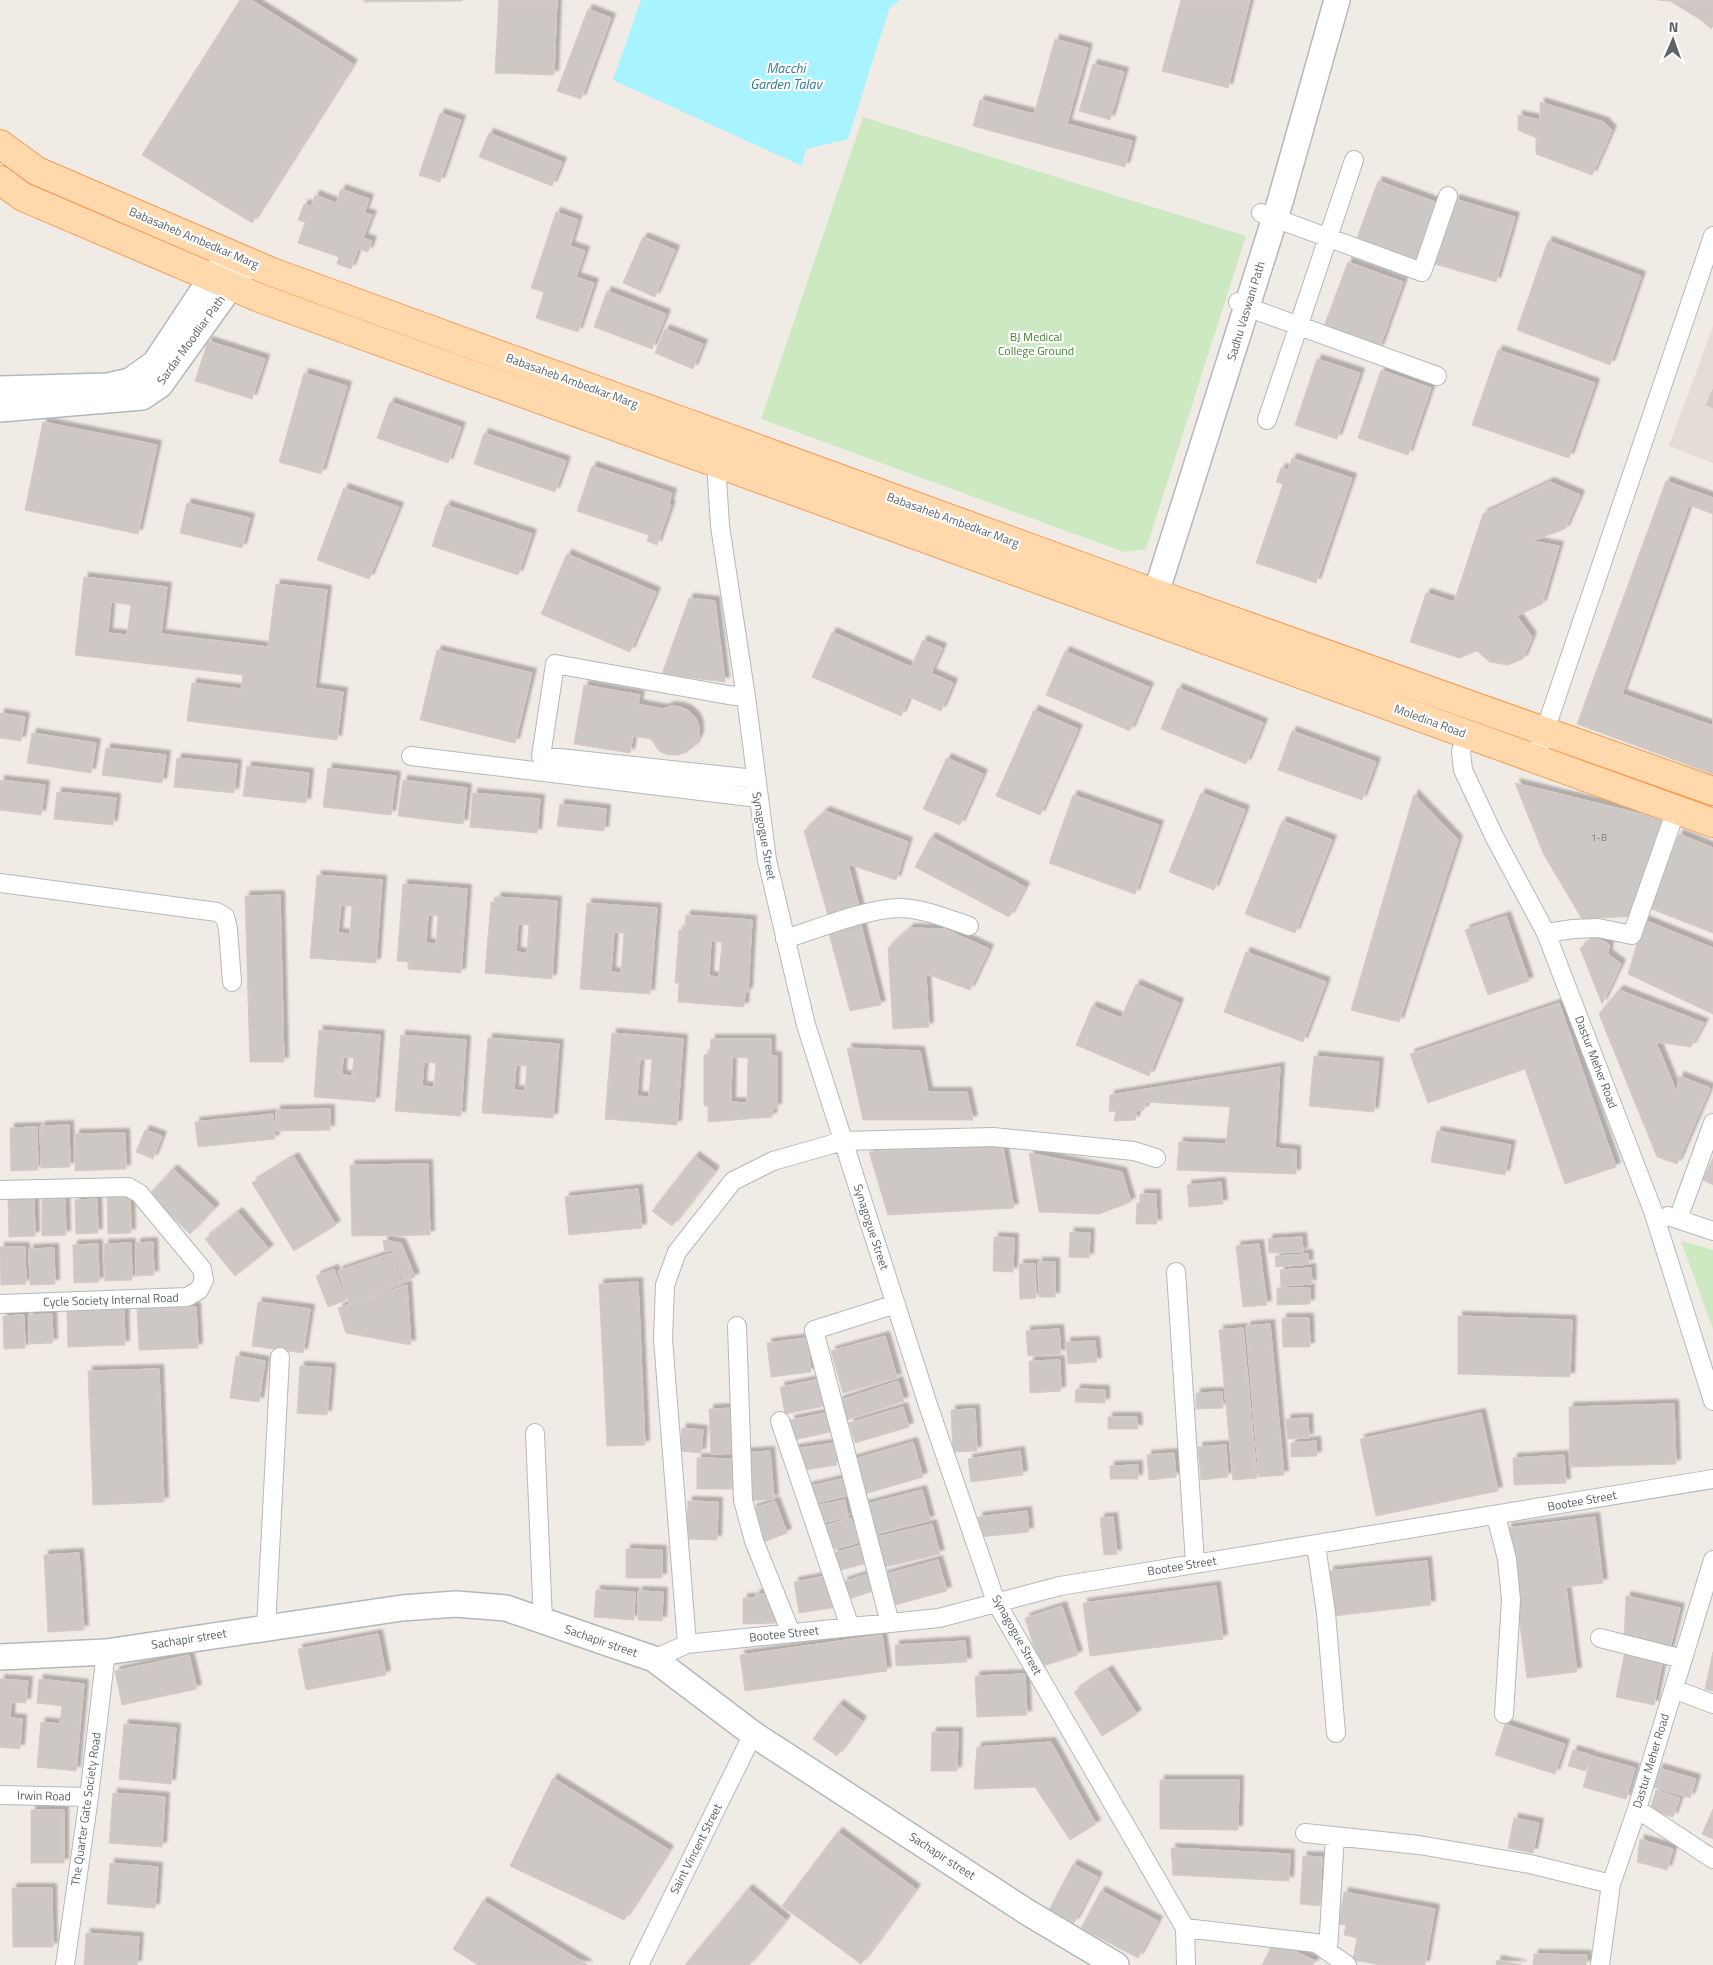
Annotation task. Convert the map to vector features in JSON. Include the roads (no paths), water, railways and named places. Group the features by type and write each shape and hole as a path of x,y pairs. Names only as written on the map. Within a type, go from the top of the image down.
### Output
{"main road":[{"name":"Sadhu Vaswani Path","path":"1268,216 1324,0"},
{"name":"Sadhu Vaswani Path","path":"1140,617 1337,0"},
{"name":"Babasaheb Ambedkar Marg","path":"0,144 37,171 281,275 1149,591"},
{"path":"0,180 23,197 318,320 716,462 1140,617"},
{"name":"Sardar Moodliar Path","path":"0,389 108,386 130,381 155,363 240,257"},
{"name":"Sardar Moodliar Path","path":"0,409 142,397 160,385 221,281"},
{"path":"1149,591 1713,791"},
{"name":"Moledina Road","path":"1140,617 1713,823"},
{"name":"Sachapir street","path":"0,1656 106,1652 402,1608 456,1604 506,1608 654,1659 753,1734 1027,1912 1116,1965"}],"street":[{"path":"1268,420 1354,160"},
{"path":"1268,216 1422,272 1448,196"},
{"path":"1535,760 1713,236"},
{"path":"1241,304 1437,376"},
{"name":"Synagogue Street","path":"724,436 716,462 720,526 746,696 755,780 767,860 806,1026 928,1405 996,1602 1185,1928 1186,1965"},
{"path":"746,696 728,695 555,664 541,756 755,780"},
{"name":"Dastur Meher Road","path":"1466,734 1461,752 1463,770 1495,838 1546,933 1653,1211 1713,1401"},
{"path":"411,756 758,798"},
{"path":"1546,933 1598,928 1632,935 1676,810"},
{"path":"0,883 217,912 225,917 228,928 232,982"},
{"path":"785,939 880,910 899,908 921,911 969,926"},
{"path":"1678,1219 1713,1123"},
{"path":"687,1644 663,1340 664,1285 677,1252 733,1181 773,1162 843,1141 992,1137 1134,1151 1156,1158"},
{"name":"Cycle Society Internal Road","path":"0,1190 128,1187 139,1192 202,1269 204,1280 199,1290 187,1297 0,1304"},
{"path":"1653,1211 1713,1231"},
{"path":"1176,1272 1195,1563"},
{"path":"890,1623 814,1330 896,1304"},
{"path":"737,1326 743,1500 754,1541 791,1633"},
{"path":"266,1628 280,1357"},
{"path":"780,1421 850,1627"},
{"path":"535,1433 543,1621"},
{"name":"Bootee Street","path":"654,1659 687,1644 939,1618 1060,1586 1713,1479"},
{"path":"1496,1516 1507,1559 1511,1600 1504,1714"},
{"path":"1316,1545 1326,1613 1336,1733"},
{"name":"Dastur Meher Road","path":"1600,1965 1611,1884 1637,1809 1713,1560"},
{"path":"1600,1638 1683,1659"},
{"name":"The Quarter Gate Society Road","path":"65,1965 89,1797 106,1652"},
{"path":"1674,1689 1713,1704"},
{"name":"Saint Vincent Street","path":"638,1965 753,1734"},
{"name":"Irwin Road","path":"0,1795 89,1797"},
{"path":"1637,1809 1713,1859"},
{"path":"1305,1833 1438,1848 1530,1864 1611,1884"},
{"path":"1328,1950 1335,1836"},
{"path":"1185,1928 1316,1943 1348,1965"}],"water":[{"name":"Macchi Garden Talav","path":"641,0 900,0 889,9 848,139 806,149 802,166 613,80"}],"park label":[{"name":"BJ Medical College Ground","path":"1036,344"}]}
